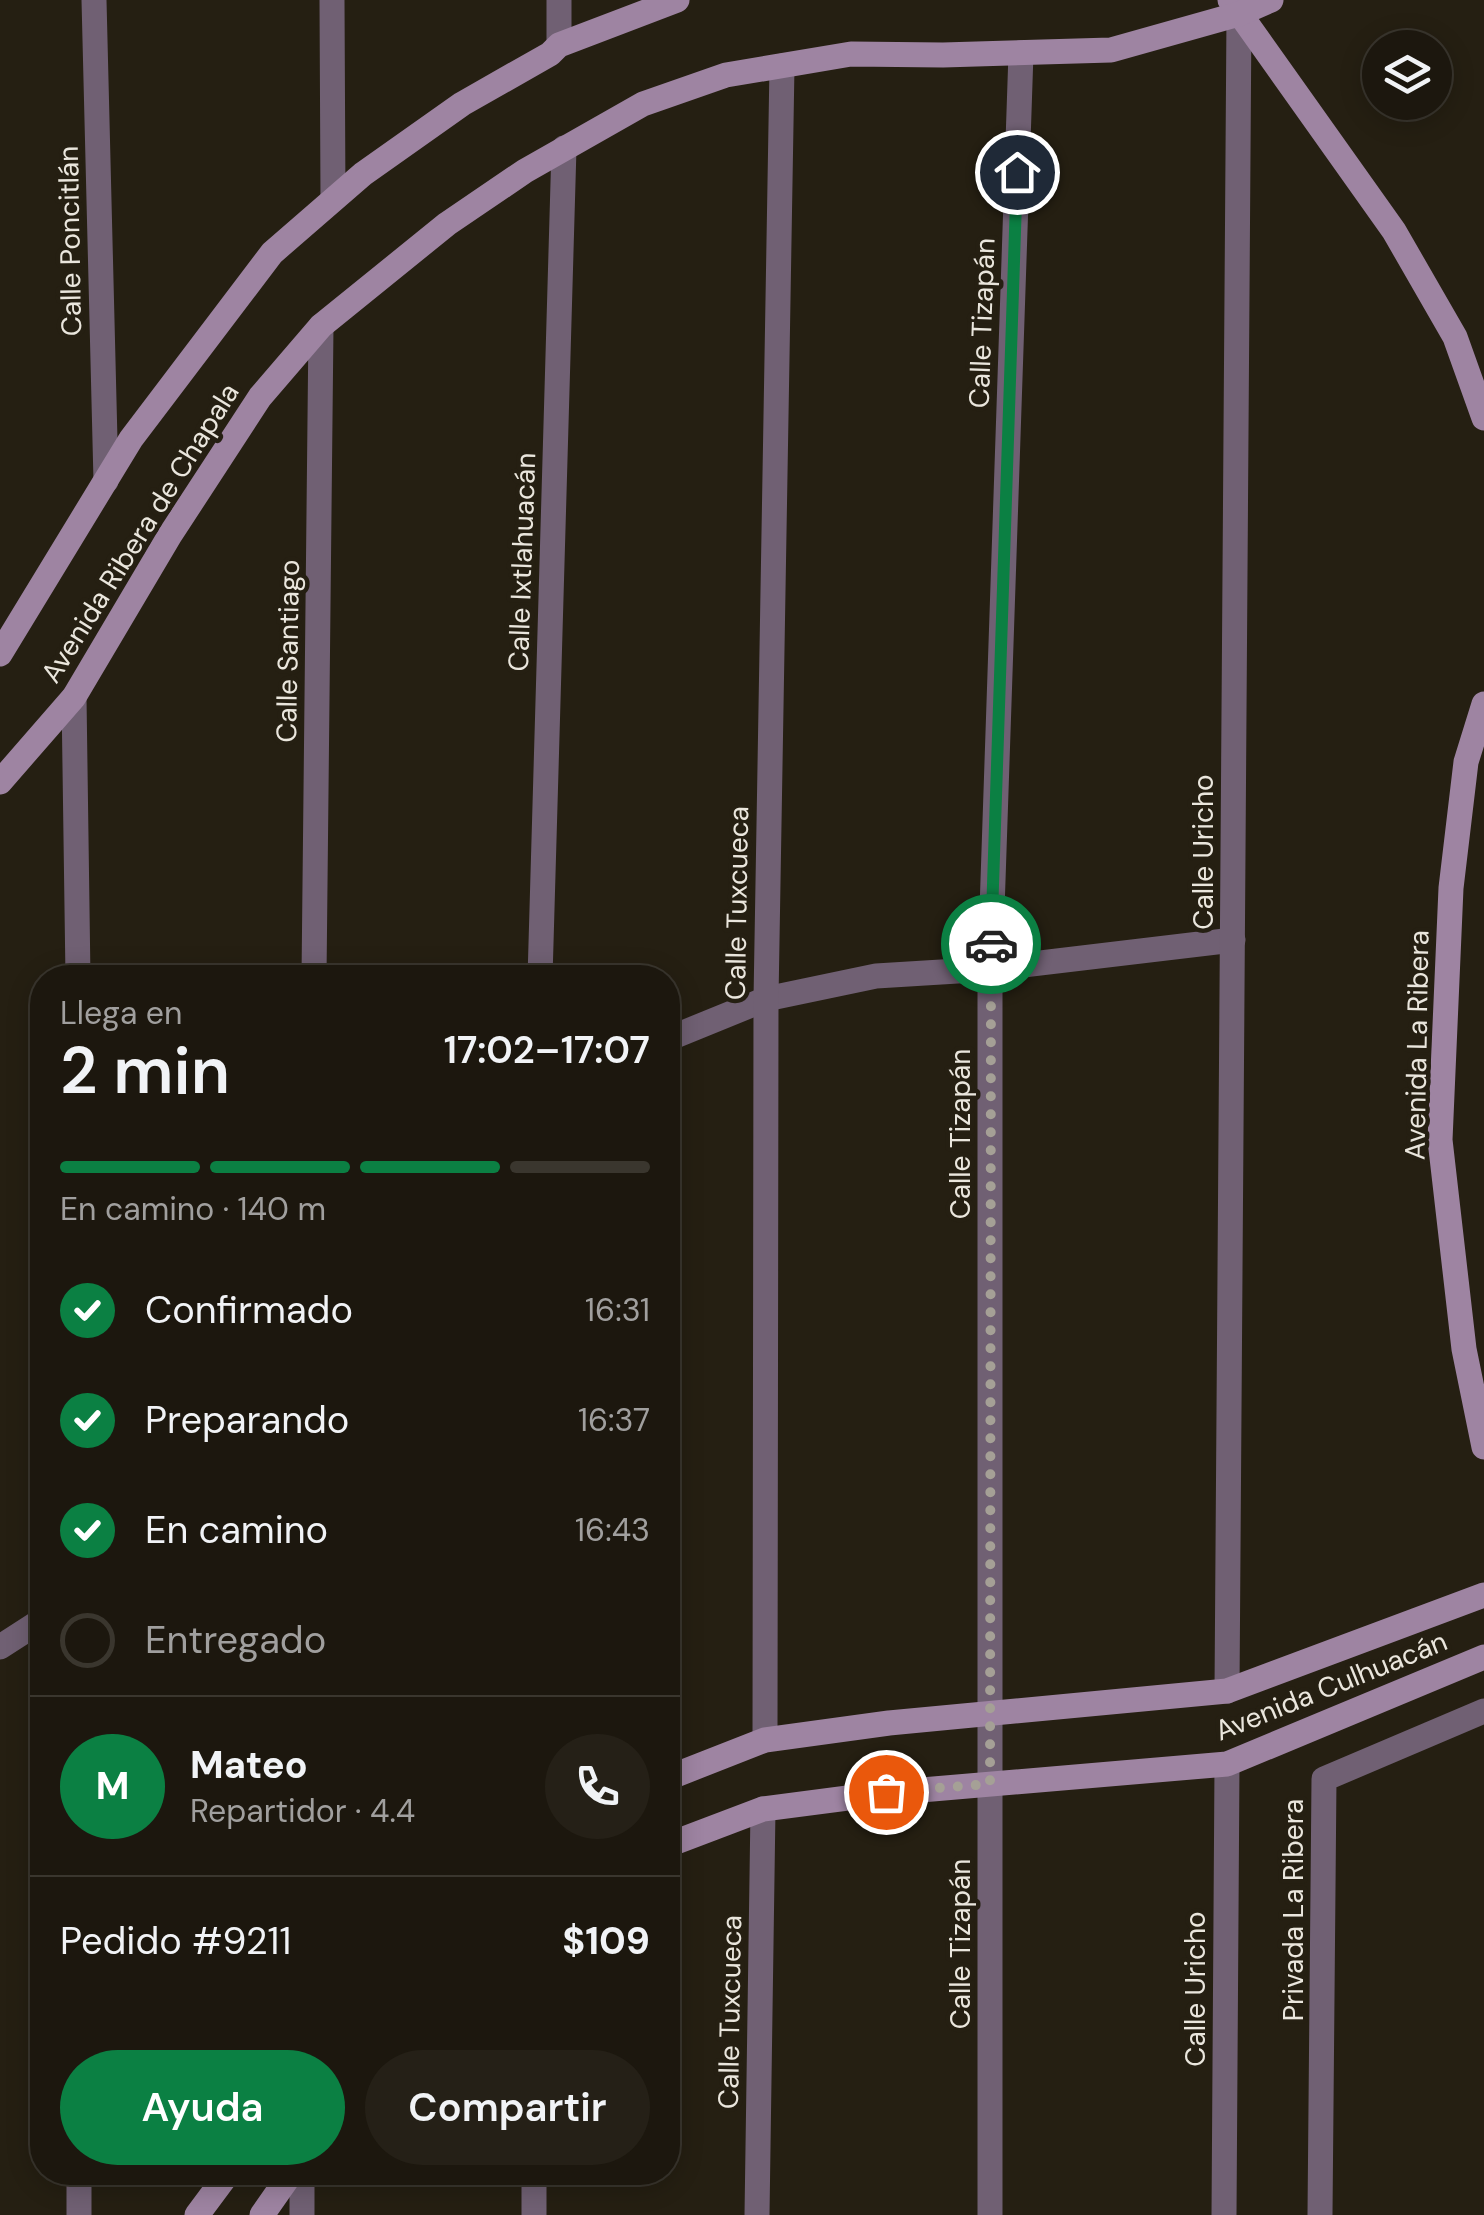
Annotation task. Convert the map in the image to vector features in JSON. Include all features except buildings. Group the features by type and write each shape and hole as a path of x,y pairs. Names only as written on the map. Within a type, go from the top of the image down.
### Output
{"street":[{"name":"Calle Poncitlán","path":"94,0 106,481"},
{"path":"332,0 333,199"},
{"path":"558,0 558,46"},
{"name":"Avenida Ribera de Chapala","path":"0,654 132,439 272,253 363,174 462,104 558,46 677,0"},
{"name":"Avenida Ribera de Chapala","path":"0,782 74,697 170,535 260,397 321,326 447,224 564,148 644,104 726,75 851,54 1112,50 1234,7 1271,0"},
{"path":"1234,7 1394,231 1455,337 1484,418"},
{"name":"Calle Uricho","path":"1228,1690 1234,7"},
{"name":"Calle Tizapán","path":"990,2215 990,969 1021,53"},
{"name":"Calle Tuxcueca","path":"764,1740 766,999 782,66"},
{"name":"Calle Ixtlahuacán","path":"540,965 564,148"},
{"name":"Calle Santiago","path":"314,965 321,326"},
{"path":"74,697 78,965"},
{"name":"Avenida La Ribera","path":"1484,704 1466,762 1451,888 1440,1140 1464,1349 1484,1447"},
{"path":"680,1034 766,999 876,976 990,969 1233,940"},
{"name":"Avenida Culhuacán","path":"680,1773 764,1740 990,1712 1228,1690 1484,1595"},
{"path":"0,1648 30,1628"},
{"name":"Avenida Culhuacán","path":"680,1840 763,1809 886,1792 1227,1764 1484,1657"},
{"name":"Privada La Ribera","path":"1320,2215 1324,1779 1484,1711"},
{"name":"Calle Uricho","path":"1224,2215 1227,1764"},
{"name":"Calle Tuxcueca","path":"757,2215 763,1809"},
{"path":"78,2215 79,2185"},
{"path":"196,2215 219,2185"},
{"path":"262,2215 283,2185"},
{"path":"302,2185 302,2215"},
{"path":"534,2185 534,2215"}],"way so far":[{"path":"886,1792 990,1784 991,944"}],"route":[{"path":"991,944 1017,172"}]}
